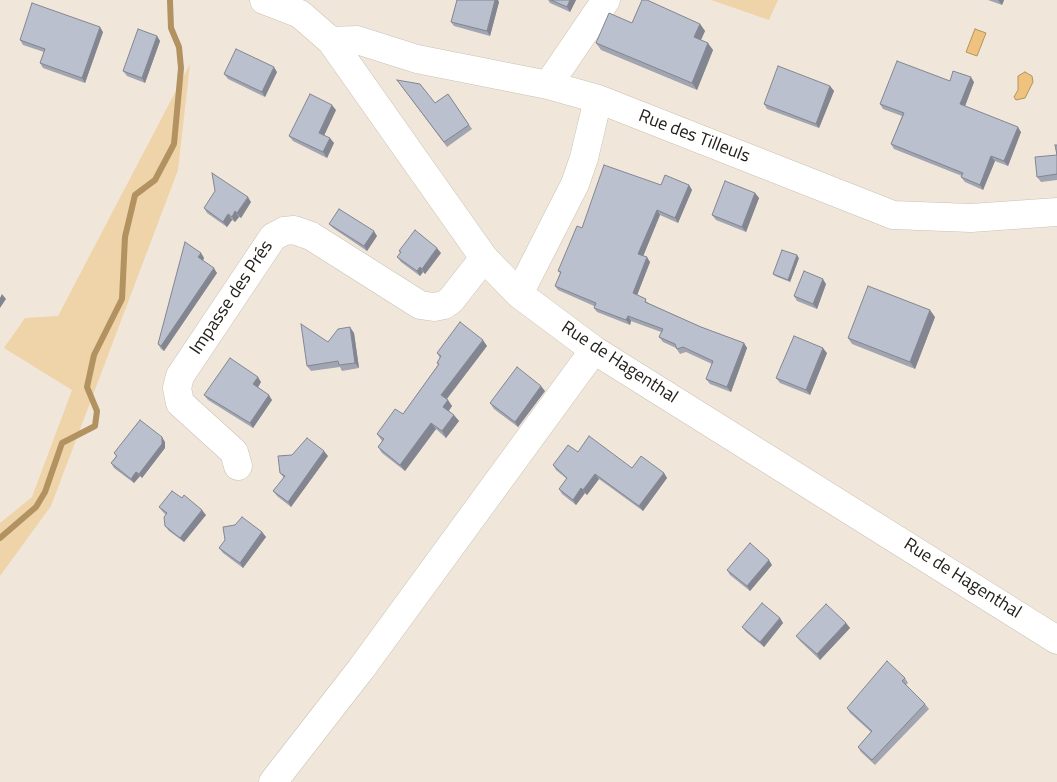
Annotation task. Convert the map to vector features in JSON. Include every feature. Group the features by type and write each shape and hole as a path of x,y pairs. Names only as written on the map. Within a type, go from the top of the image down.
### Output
{"street":[{"name":"Rue de Hagenthal","path":"264,0 300,14 331,41 484,258 519,294 594,350 1057,640"},
{"path":"548,85 606,0"},
{"name":"Rue des Tilleuls","path":"331,41 357,40 417,59 548,85 598,99 893,215 971,218 1057,212"},
{"path":"519,294 575,184 584,158 598,99"},
{"name":"Impasse des Prés","path":"238,466 234,452 180,403 177,388 180,376 273,237 284,231 294,230 311,236 420,305 434,307 444,305 451,300 484,258"},
{"path":"273,782 361,669 594,350"}],"shaded area":[{"path":"711,0 778,0 769,20"},
{"path":"975,29 986,33 977,56 966,52"},
{"path":"190,64 178,170 51,506 0,576 0,523 32,497 72,390 4,348 25,318 58,316"},
{"path":"1025,72 1032,76 1033,82 1025,98 1016,100 1014,97 1018,90 1018,76"}],"building":[{"path":"457,0 495,0 487,31 451,22"},
{"path":"551,0 570,0 567,7"},
{"path":"642,0 647,0 700,24 694,37 708,43 692,83 596,43 609,13 632,23"},
{"path":"32,3 100,27 82,78 40,63 45,49 20,40"},
{"path":"138,29 157,36 142,78 123,71"},
{"path":"236,49 274,67 262,92 224,74"},
{"path":"897,61 950,81 953,71 971,77 960,104 1018,127 1004,161 991,156 980,185 961,177 963,173 891,144 904,113 880,104"},
{"path":"778,66 830,86 816,124 764,104"},
{"path":"397,80 420,84 435,103 448,94 469,125 444,142"},
{"path":"310,94 332,105 319,133 330,138 323,152 289,136"},
{"path":"1057,155 1057,174 1037,177 1035,157"},
{"path":"604,165 661,185 665,175 689,185 675,218 657,210 638,254 647,257 633,293 646,299 645,302 701,327 744,343 727,387 706,379 713,361 683,347 677,349 675,344 659,337 663,329 628,316 626,320 594,308 596,303 555,286 561,272 558,271 577,226 582,228"},
{"path":"212,173 248,197 237,213 235,211 232,217 228,214 223,222 204,208 215,191"},
{"path":"725,181 755,193 742,227 712,215"},
{"path":"339,209 374,231 364,246 329,224"},
{"path":"415,230 437,248 422,269 420,267 417,271 397,257 401,252 399,251"},
{"path":"185,242 201,253 198,257 214,268 161,346 158,344"},
{"path":"782,250 797,255 788,280 773,274"},
{"path":"804,271 823,279 813,304 794,296"},
{"path":"868,286 930,310 910,362 848,338"},
{"path":"460,322 483,340 441,395 448,400 443,407 454,415 442,431 431,423 400,465 378,447 384,439 377,434 395,409 403,414 439,364 437,363 441,356 437,353"},
{"path":"301,324 328,342 338,329 350,327 355,363 339,365 338,361 307,366"},
{"path":"794,336 823,348 806,390 776,378"},
{"path":"230,358 258,377 253,384 269,395 250,423 204,395"},
{"path":"517,367 541,386 515,422 490,403"},
{"path":"140,420 162,437 162,444 139,474 136,472 131,479 111,463 117,456 114,453"},
{"path":"589,436 632,468 641,456 664,473 639,506 595,474 583,490 581,488 573,500 559,489 567,478 553,465 568,445 578,452"},
{"path":"307,438 324,451 288,502 273,491 285,476 280,473 278,456 292,455"},
{"path":"172,491 182,498 184,495 202,510 180,538 165,526 164,517 167,513 159,507"},
{"path":"242,517 262,532 240,563 219,548 225,540 223,527 235,525"},
{"path":"750,543 769,560 747,586 727,570"},
{"path":"762,603 780,618 760,642 742,627"},
{"path":"826,604 846,623 817,654 796,636"},
{"path":"887,661 905,678 902,681 925,704 872,760 858,747 872,731 847,708"}],"waterway":[{"path":"0,538 36,507 45,492 62,443 95,426 97,411 87,387 94,355 122,299 125,237 135,195 155,180 174,144 181,68 179,47 171,28 170,1"}]}
